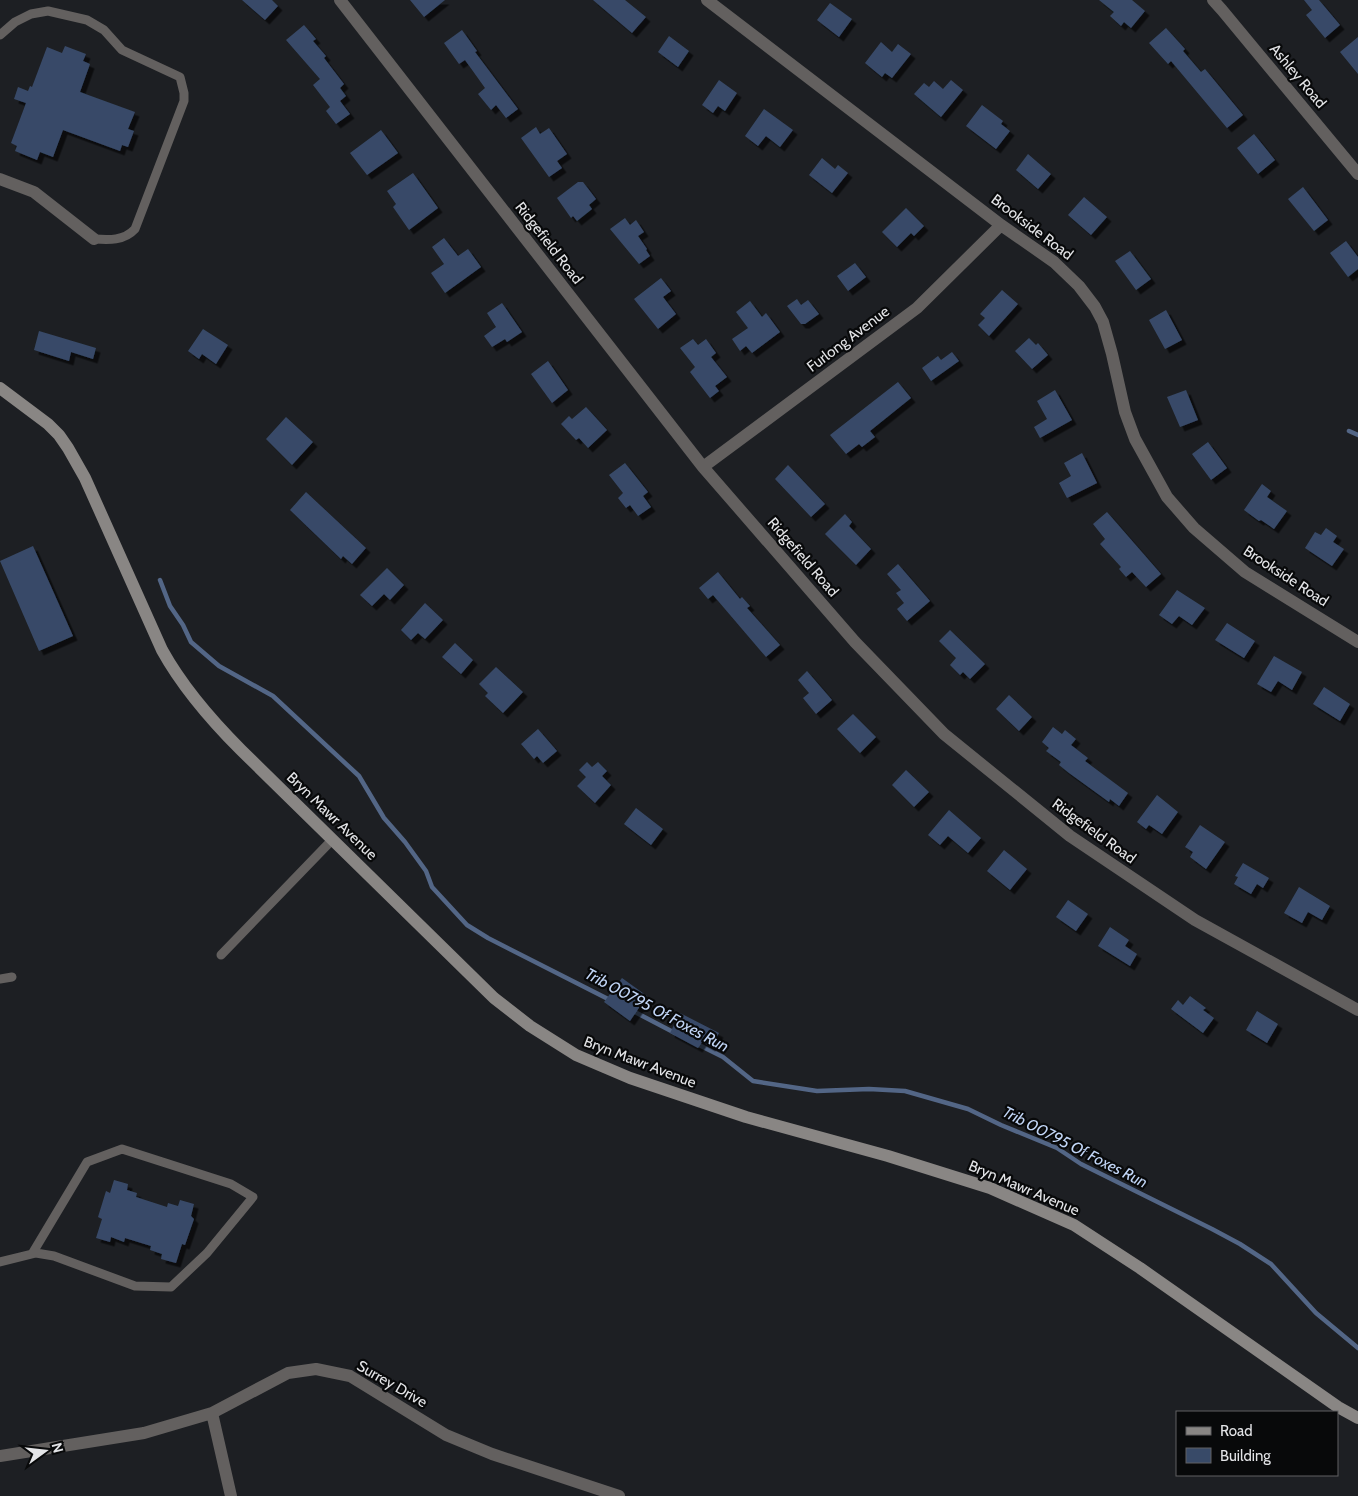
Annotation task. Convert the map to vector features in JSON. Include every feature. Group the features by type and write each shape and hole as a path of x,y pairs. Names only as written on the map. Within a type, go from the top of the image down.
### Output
{"main road":[{"name":"Bryn Mawr Avenue","path":"0,388 48,424 68,448 85,478 162,650 188,692 205,713 494,998 530,1026 576,1055 630,1078 711,1106 888,1156 990,1188 1074,1225 1140,1268 1338,1407 1358,1418"}],"street":[{"name":"Ridgefield Road","path":"340,0 703,467 855,642 944,734 1070,836 1195,920 1358,1010"},
{"name":"Brookside Road","path":"707,0 1001,225 1054,262 1079,286 1095,307 1103,322 1125,412 1135,439 1167,497 1194,528 1245,572 1358,642"},
{"name":"Ashley Road","path":"1213,0 1358,174"},
{"path":"0,179 34,192 94,239"},
{"name":"Furlong Avenue","path":"703,467 917,308 1001,225"},
{"name":"Surrey Drive","path":"0,1456 144,1433 212,1413 288,1373 316,1369 350,1376 446,1436 492,1454 619,1496"},
{"path":"212,1413 231,1496"}],"lane":[{"path":"0,35 15,22 31,14 48,11 87,20 104,30 122,50 180,77 184,101 135,228 131,234 117,239 94,239"},
{"path":"222,955 332,840"},
{"path":"0,980 12,977"},
{"path":"0,1262 32,1254 36,1253 54,1256 135,1286 171,1288 207,1253 253,1197 231,1184 122,1149 87,1162 32,1254"}],"building":[{"path":"242,0 272,0 278,6 265,20"},
{"path":"410,0 445,0 424,17"},
{"path":"593,0 625,0 646,17 632,33"},
{"path":"1099,0 1132,0 1145,11 1131,28 1124,22 1121,26 1110,16 1114,12"},
{"path":"1304,0 1319,0 1340,25 1325,38 1306,15 1312,10"},
{"path":"830,3 852,19 839,37 817,20"},
{"path":"304,25 316,39 313,41 326,56 324,58 344,84 340,88 346,96 340,101 350,114 336,124 326,111 330,107 313,85 320,79 286,40"},
{"path":"1166,28 1185,49 1183,51 1201,72 1205,69 1243,115 1227,128 1171,61 1168,64 1149,43"},
{"path":"462,30 477,51 475,52 518,109 506,118 496,105 491,110 478,94 485,88 465,60 459,64 444,43"},
{"path":"669,36 689,51 678,67 658,52"},
{"path":"1358,37 1358,74 1340,52"},
{"path":"881,42 892,52 898,44 911,54 892,78 885,73 882,77 865,63"},
{"path":"65,46 86,54 83,61 90,64 80,92 135,112 128,129 134,131 128,147 122,145 120,151 63,130 53,157 40,152 37,160 15,151 17,146 11,143 26,103 14,99 18,87 28,91 30,86 32,87 47,47 62,53"},
{"path":"719,80 737,93 725,111 718,106 713,113 702,105"},
{"path":"951,80 963,90 941,117 914,94 924,83 929,87 934,81 943,89"},
{"path":"982,105 1003,121 1001,124 1010,131 996,149 966,126"},
{"path":"764,109 793,130 780,147 766,136 758,146 745,136"},
{"path":"536,127 540,134 549,128 567,154 557,161 562,168 549,177 521,138"},
{"path":"381,130 398,153 367,175 350,153"},
{"path":"1254,134 1275,160 1258,174 1237,148"},
{"path":"1028,154 1051,174 1038,189 1016,170"},
{"path":"822,158 835,169 838,165 848,173 832,193 809,175"},
{"path":"413,173 438,208 409,230 393,207 396,204 387,191"},
{"path":"578,182 583,182 596,199 589,205 592,209 577,221 573,216 571,218 557,198"},
{"path":"1303,187 1328,220 1314,231 1288,199"},
{"path":"1084,197 1107,217 1091,235 1068,215"},
{"path":"906,208 924,226 914,236 911,233 897,247 882,232"},
{"path":"625,218 630,225 636,220 644,232 638,236 650,256 639,264 610,229"},
{"path":"444,238 458,256 468,249 481,267 445,293 431,273 444,264 432,247"},
{"path":"1346,241 1358,257 1358,269 1348,277 1330,253"},
{"path":"1130,251 1151,279 1136,290 1115,261"},
{"path":"855,263 866,277 848,291 837,276"},
{"path":"661,278 671,291 663,297 676,314 658,329 634,299"},
{"path":"1002,290 1018,304 989,336 978,325 985,318 980,314"},
{"path":"797,299 801,305 808,300 819,314 805,324 801,324 787,306"},
{"path":"750,301 762,317 766,313 780,332 752,353 746,346 740,351 732,339 748,328 736,312"},
{"path":"502,303 522,332 507,342 505,339 492,347 484,336 496,327 487,313"},
{"path":"1166,310 1182,340 1165,349 1149,320"},
{"path":"203,329 228,345 216,364 202,354 199,359 188,351"},
{"path":"39,331 96,348 93,359 71,352 69,361 34,350"},
{"path":"1029,338 1036,345 1038,343 1048,355 1032,369 1015,351"},
{"path":"693,339 698,345 706,339 716,353 711,357 727,377 715,386 719,391 710,398 690,372 695,367 680,348"},
{"path":"952,352 959,361 931,381 922,368 938,356 941,360"},
{"path":"548,361 568,390 552,403 531,374"},
{"path":"898,382 911,398 870,431 875,437 862,447 859,444 846,454 830,435"},
{"path":"1055,390 1072,420 1040,438 1034,427 1047,419 1037,401"},
{"path":"1186,390 1198,420 1180,427 1167,397"},
{"path":"586,407 607,430 588,448 579,438 576,440 561,424 569,416 572,419"},
{"path":"286,417 313,442 292,465 266,439"},
{"path":"1208,442 1227,468 1211,480 1192,454"},
{"path":"1082,453 1097,483 1067,498 1059,483 1071,476 1064,463"},
{"path":"625,463 648,492 643,496 651,507 638,516 630,505 626,508 618,498 623,493 609,475"},
{"path":"788,465 825,504 811,517 775,479"},
{"path":"1262,484 1271,491 1267,497 1287,511 1274,529 1244,510"},
{"path":"306,492 366,548 352,564 343,556 341,559 290,510"},
{"path":"1107,512 1161,574 1146,587 1132,572 1126,577 1119,569 1121,567 1100,544 1105,539 1093,524"},
{"path":"845,514 852,522 849,526 871,549 856,565 825,534"},
{"path":"1326,528 1337,536 1333,542 1344,549 1332,566 1305,548 1315,532 1321,535"},
{"path":"33,546 73,636 39,651 0,561"},
{"path":"898,564 930,601 907,621 897,609 904,603 896,593 901,590 887,574"},
{"path":"387,568 404,585 390,600 384,594 372,606 360,595"},
{"path":"718,572 740,599 742,597 750,606 747,608 780,645 766,657 713,595 708,599 699,588"},
{"path":"1177,590 1205,608 1192,625 1179,616 1172,624 1159,615"},
{"path":"425,603 443,620 425,639 418,633 411,640 401,630"},
{"path":"1227,623 1255,641 1244,658 1215,640"},
{"path":"950,630 985,664 970,679 963,672 960,675 950,665 956,658 939,641"},
{"path":"455,643 473,660 461,674 442,657"},
{"path":"1274,656 1302,672 1292,690 1278,681 1271,692 1257,684"},
{"path":"496,667 523,692 503,713 485,696 488,693 479,684"},
{"path":"807,671 832,700 816,714 803,698 809,693 798,680"},
{"path":"1324,687 1350,704 1340,721 1313,704"},
{"path":"1009,695 1032,717 1019,731 996,709"},
{"path":"853,714 876,737 860,753 837,729"},
{"path":"1053,727 1062,734 1065,730 1076,739 1071,745 1088,758 1085,761 1128,793 1119,806 1110,799 1109,802 1069,773 1059,765 1061,762 1046,751 1049,748 1042,742"},
{"path":"538,729 557,751 543,763 537,756 534,759 521,744"},
{"path":"587,762 592,767 598,762 607,771 602,776 611,785 595,803 577,786 586,777 579,770"},
{"path":"906,770 929,792 914,807 892,785"},
{"path":"1157,795 1178,812 1162,834 1149,825 1146,829 1137,822"},
{"path":"636,808 663,829 651,845 624,824"},
{"path":"949,810 981,838 968,853 948,836 940,845 928,835"},
{"path":"1200,825 1225,842 1206,869 1190,857 1193,852 1185,847"},
{"path":"1004,850 1027,869 1010,890 987,871"},
{"path":"1243,863 1269,878 1263,888 1257,884 1251,894 1234,884 1238,877 1235,876"},
{"path":"1299,887 1330,906 1322,920 1308,912 1302,923 1284,913"},
{"path":"1068,900 1088,914 1076,931 1056,917"},
{"path":"1110,927 1129,940 1125,946 1137,954 1130,966 1098,946"},
{"path":"622,978 647,996 630,1021 604,1002"},
{"path":"1190,996 1206,1008 1203,1010 1214,1018 1203,1033 1171,1009 1178,1000 1183,1005"},
{"path":"1257,1011 1278,1024 1267,1043 1246,1030"},
{"path":"680,1013 719,1033 711,1047 702,1042 698,1048 670,1033"},
{"path":"114,1180 128,1184 127,1190 137,1193 136,1197 167,1207 168,1203 178,1206 180,1200 194,1204 191,1216 194,1219 185,1245 182,1244 176,1263 161,1259 162,1254 150,1250 151,1246 125,1238 124,1242 111,1237 110,1242 96,1238 102,1219 98,1217 106,1191 110,1193"}],"waterway":[{"path":"1349,431 1358,435"},
{"name":"Trib 00795 Of Foxes Run","path":"160,580 170,606 183,625 191,642 219,666 273,696 359,776 384,818 405,842 426,871 432,887 467,925 488,938 610,1000"},
{"name":"Trib 00795 Of Foxes Run","path":"631,1010 675,1033"},
{"name":"Trib 00795 Of Foxes Run","path":"695,1043 723,1057 753,1081 817,1091 869,1089 905,1091 968,1109 1057,1148 1081,1164 1240,1244 1271,1264 1316,1313 1358,1348"}]}
